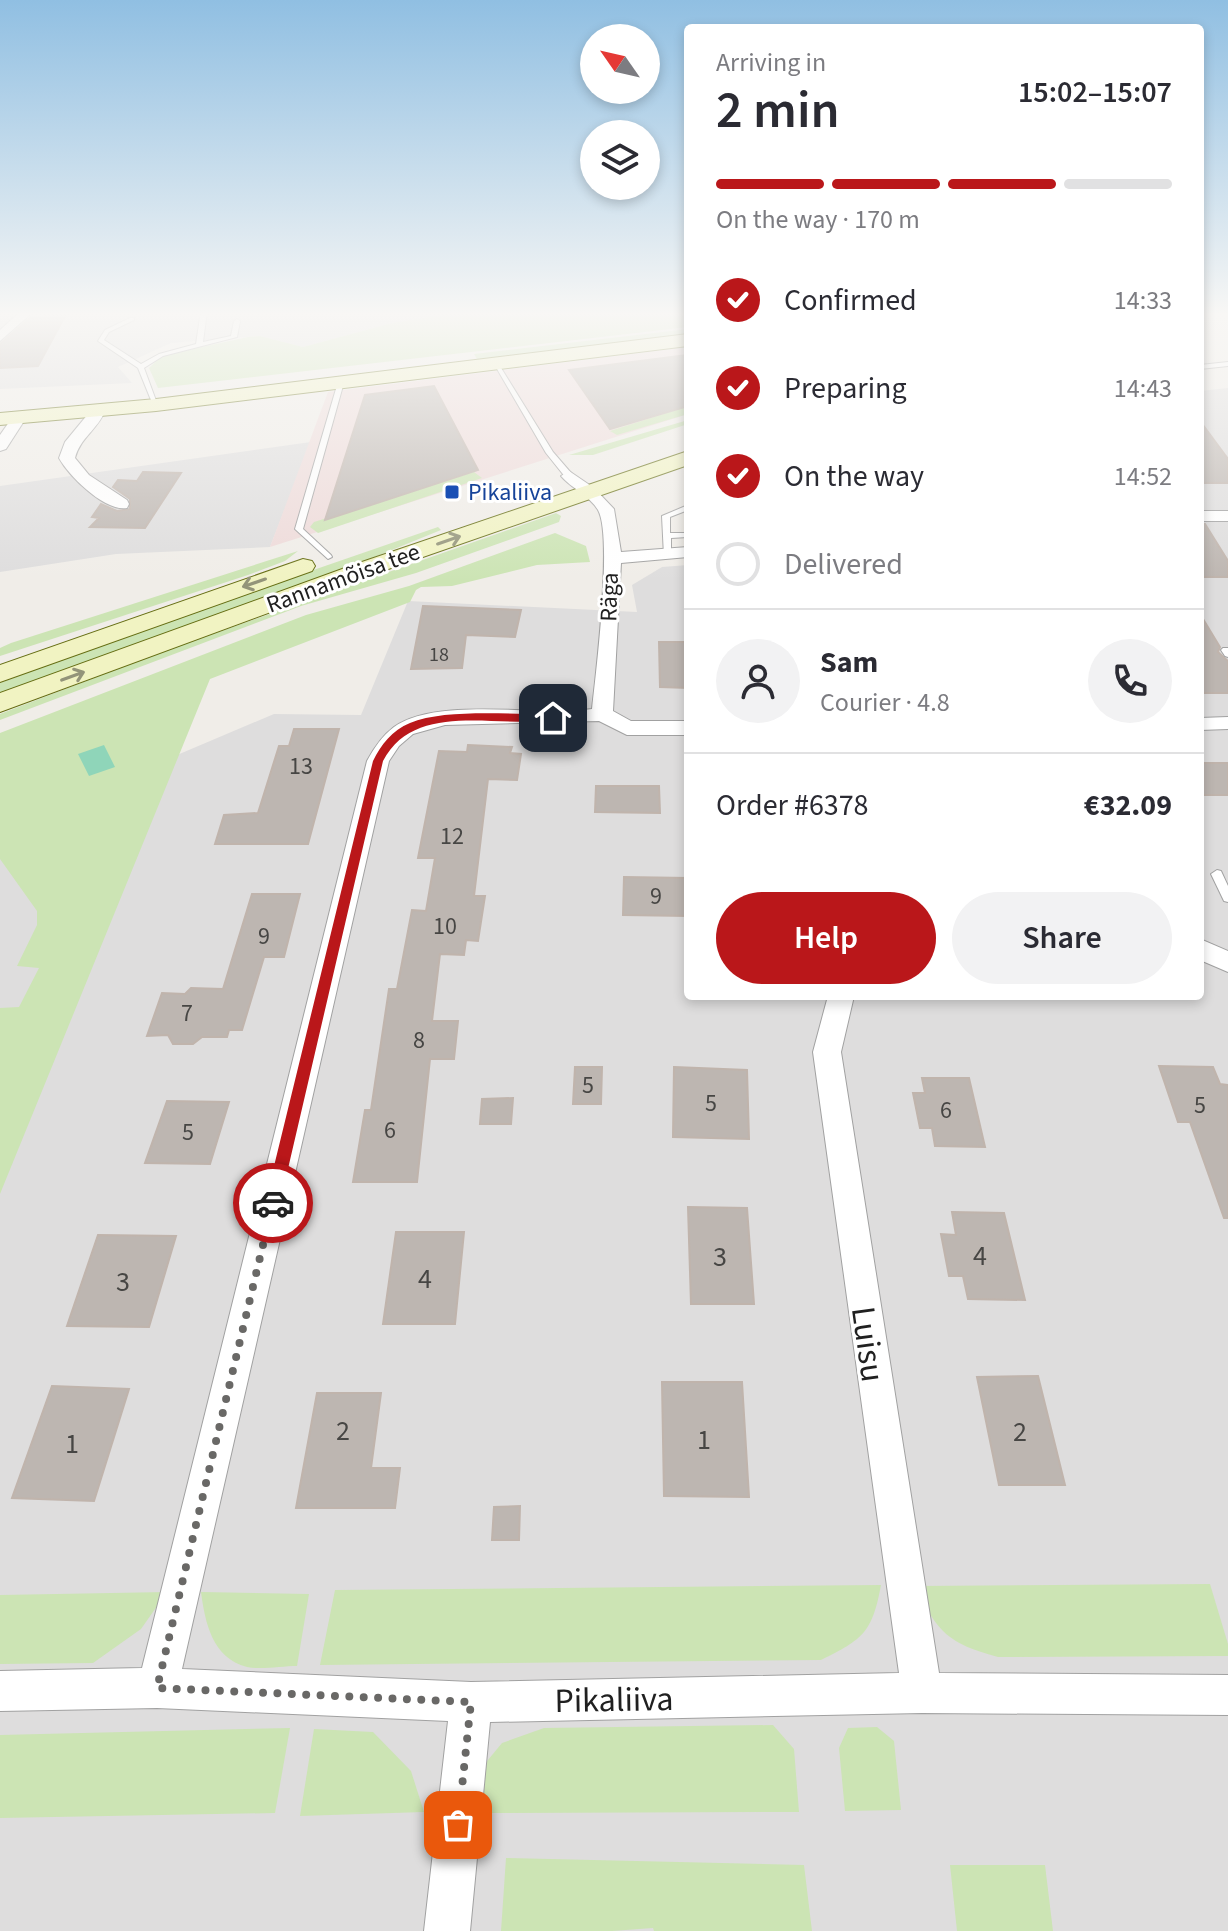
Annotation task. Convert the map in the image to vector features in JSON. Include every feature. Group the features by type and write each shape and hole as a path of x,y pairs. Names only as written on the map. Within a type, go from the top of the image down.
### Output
{"main road":[{"path":"10,418 187,401"},
{"name":"Rannamõisa tee","path":"0,703 365,569 684,439"},
{"name":"Rannamõisa tee","path":"0,674 328,557 578,484 684,459"}],"street":[{"path":"98,411 97,417 73,440 67,458 82,478 121,504"},
{"path":"0,446 10,418"},
{"path":"578,484 606,509 611,520 611,558"},
{"path":"1204,516 1228,516"},
{"name":"Räga","path":"602,714 611,558 667,545 684,551"},
{"path":"157,1688 378,761 387,743 413,725 439,719 602,714 627,728 684,728"},
{"path":"1204,724 1228,723"},
{"path":"1204,951 1228,962"},
{"name":"Luisu","path":"840,1000 827,1052 901,1569 922,1693"},
{"name":"Pikaliiva","path":"0,1691 157,1688 471,1702 922,1693 1228,1695"},
{"path":"447,1931 471,1702"}],"lane":[{"path":"154,401 156,405"},
{"path":"328,557 299,529 336,401"},
{"path":"518,401 550,453 578,484"},
{"path":"684,509 666,516 667,545 684,537"},
{"path":"1217,874 1228,898"}],"shaded area":[{"path":"325,401 684,401 684,415 270,547"},
{"path":"1204,401 1228,401 1228,1931 0,1931 0,830 274,714 361,715 408,601 637,612 632,585 662,567 684,565 684,1000 1204,1000"},
{"path":"311,442 270,547 116,554 0,572 0,486"}],"green space":[{"path":"684,407 684,415 617,435 610,431"},
{"path":"684,421 684,425 593,455 569,455"},
{"path":"474,472 482,478 318,533 310,527 314,522"},
{"path":"556,513 561,516 559,522 416,573 301,606 0,720 0,714 162,652"},
{"path":"438,527 441,530 355,565 0,694 0,683 154,625"},
{"path":"555,533 586,546 590,562 537,565 452,586 421,587 410,602 210,679 0,1194 0,1008 19,1007 39,968 17,966 37,925 37,911 0,859 0,733 306,615 409,586"},
{"path":"298,551 285,561 248,575 0,656 0,648 11,643"},
{"path":"104,745 115,767 89,776 78,754"},
{"path":"1210,1584 1228,1644 1228,1656 998,1657 967,1647 946,1634 930,1615 916,1586"},
{"path":"881,1585 874,1614 863,1633 821,1660 320,1665 335,1590"},
{"path":"167,1592 141,1629 93,1663 0,1664 0,1595"},
{"path":"201,1592 309,1594 297,1666 253,1668 226,1656 208,1627"},
{"path":"773,1725 794,1749 799,1812 469,1813 483,1766 502,1743 544,1728"},
{"path":"877,1727 894,1741 901,1810 845,1811 839,1748 848,1728"},
{"path":"290,1728 275,1813 0,1818 0,1735"},
{"path":"314,1729 373,1732 411,1771 424,1812 300,1816"},
{"path":"506,1858 804,1865 812,1931 654,1931 653,1928 501,1931"},
{"path":"950,1865 1045,1865 1053,1931 957,1931"}],"building":[{"path":"363,401 442,401 478,470 325,520"},
{"path":"591,401 684,401 684,407 610,429"},
{"path":"1204,426 1228,459 1228,483 1204,483"},
{"path":"143,472 181,473 145,528 90,527 99,518 92,517 101,504 117,511 130,509 130,499 113,487 118,480 137,481"},
{"path":"1204,524 1228,561 1228,577 1204,577"},
{"path":"423,606 521,610 515,637 466,635 462,668 411,669"},
{"path":"1204,621 1220,647 1218,652 1228,661 1228,693 1204,693"},
{"path":"659,642 684,642 684,688 660,687"},
{"path":"294,729 339,729 308,844 215,844 224,815 258,813 279,746 289,746"},
{"path":"468,745 512,747 510,753 521,754 517,780 488,779 474,896 485,896 478,941 466,940 464,955 440,954 432,1021 458,1021 454,1059 430,1059 417,1182 353,1182 365,1110 371,1110 389,989 397,989 412,910 426,911 435,858 418,858 439,751 467,752"},
{"path":"1204,763 1228,763 1228,795 1204,795"},
{"path":"596,786 659,786 660,813 595,812"},
{"path":"624,877 684,878 684,916 623,915"},
{"path":"252,894 300,894 284,957 264,957 242,1030 229,1030 227,1037 202,1037 193,1044 173,1044 168,1035 147,1036 162,993 185,994 191,988 223,989"},
{"path":"1159,1066 1213,1067 1220,1084 1228,1085 1228,1218 1224,1218 1190,1122 1178,1122"},
{"path":"575,1067 602,1067 601,1104 573,1104"},
{"path":"674,1067 747,1070 749,1139 673,1137"},
{"path":"922,1078 969,1078 985,1147 935,1146 932,1128 920,1128 913,1093 925,1093"},
{"path":"513,1098 511,1124 480,1124 482,1099"},
{"path":"167,1101 229,1102 210,1164 145,1163"},
{"path":"688,1207 747,1208 754,1304 691,1304"},
{"path":"952,1212 1004,1213 1025,1300 968,1299 963,1276 949,1276 941,1234 956,1235"},
{"path":"396,1232 464,1232 455,1324 383,1324"},
{"path":"98,1235 176,1236 149,1327 67,1326"},
{"path":"1038,1376 1065,1485 999,1485 977,1377"},
{"path":"662,1382 742,1382 749,1497 664,1496"},
{"path":"52,1386 129,1389 94,1501 12,1498"},
{"path":"317,1393 381,1393 371,1468 400,1468 395,1508 296,1508"},
{"path":"520,1506 519,1540 492,1540 494,1507"}],"way so far":[{"path":"273,1203 157,1688 471,1702 458,1825"}],"place":[{"name":"Pikaliiva","path":"452,492"}],"route":[{"path":"273,1203 378,761 387,743 413,725 439,719 553,718"}]}
